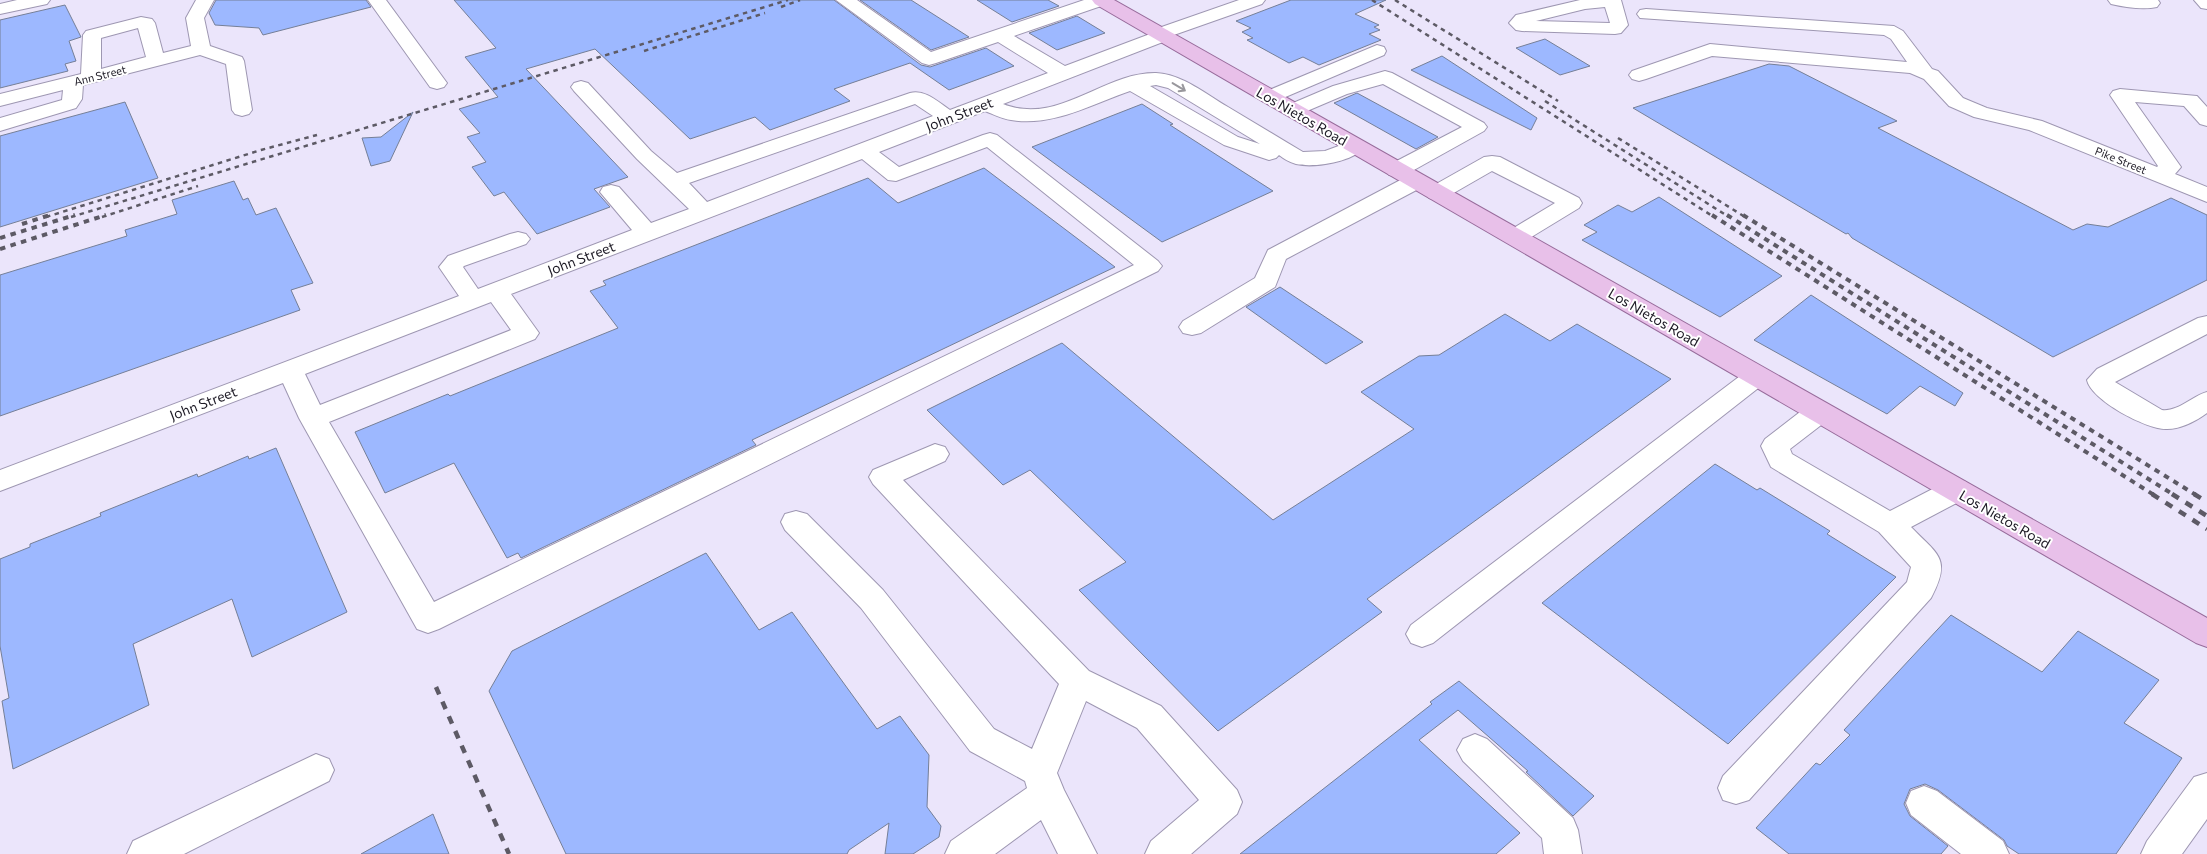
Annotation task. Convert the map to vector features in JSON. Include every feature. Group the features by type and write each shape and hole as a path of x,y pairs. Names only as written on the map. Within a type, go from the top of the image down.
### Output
{"main road":[{"name":"Los Nietos Road","path":"1101,0 1153,26 1269,97 2207,634"}],"street":[{"path":"0,9 41,0"},
{"path":"205,0 195,18 200,49 235,61 242,110"},
{"path":"377,0 437,84"},
{"path":"845,0 929,59 1101,0"},
{"name":"John Street","path":"0,481 1064,74 1153,26 1256,0"},
{"path":"2117,0 2151,3 2148,0"},
{"path":"2202,0 2207,4"},
{"path":"1612,1 1619,25 1615,29 1522,26 1518,23 1522,19 1585,4 1612,1"},
{"name":"Pike Street","path":"1646,14 1888,30 1897,35 1924,71 1931,75 1956,102 1981,112 2035,125 2207,196"},
{"path":"0,125 68,104 82,79 92,35 142,22 146,23 156,60"},
{"path":"1000,34 1064,74"},
{"name":"Ann Street","path":"0,100 200,49"},
{"path":"1639,75 1710,50 1737,51 1924,71"},
{"path":"1269,97 1377,51"},
{"path":"1192,327 1266,282 1276,255 1406,175 1477,127 1385,77 1340,90 1292,110"},
{"path":"985,104 1006,114 1035,117 1068,108 1133,84 1158,78 1166,79 1298,158"},
{"path":"1133,84 1230,141 1269,154 1315,160 1329,158 1355,146"},
{"path":"581,87 644,155 704,211"},
{"path":"1019,91 1046,106 1068,108"},
{"path":"2159,176 2170,167 2120,95 2190,100 2207,120"},
{"path":"674,181 917,97 962,150"},
{"path":"290,370 313,418 428,620 1150,266 990,139 896,175 864,150"},
{"path":"1437,193 1492,162 1571,203 1515,237"},
{"path":"611,192 647,233"},
{"path":"313,418 526,333 451,267 456,261 518,239"},
{"path":"2207,324 2106,375 2100,380 2101,385 2124,400 2152,416 2167,420 2179,416 2207,401"},
{"path":"1422,634 1757,376"},
{"path":"1736,788 1920,589 1926,573 1927,564 1890,524 1781,460 1775,446 1819,412"},
{"path":"935,454 883,477 1077,681 1149,717 1224,802 1164,854"},
{"path":"1890,524 1956,490"},
{"path":"796,522 872,599 982,740 1044,783 1078,854"},
{"path":"964,854 1044,783 1077,681"},
{"path":"1475,750 1560,830 1563,854"},
{"path":"146,854 316,770"},
{"path":"2160,854 2207,789"},
{"path":"1924,803 1990,854"}],"shaded area":[{"path":"0,0 2207,0 2207,854 0,854"}],"building":[{"path":"216,0 366,0 371,7 263,35 259,28 215,25 209,13"},
{"path":"454,0 834,0 921,65 930,67 986,48 1014,66 949,90 910,63 834,89 850,101 770,130 755,117 690,139 595,49 526,69 628,177 594,189 610,207 537,234 504,192 494,196 472,167 486,162 467,137 480,133 459,109 498,97 465,57 496,48"},
{"path":"860,0 911,0 969,37 931,50"},
{"path":"977,0 1048,0 1059,6 1012,22"},
{"path":"1291,0 1386,0 1355,14 1379,25 1374,27 1380,30 1369,34 1381,40 1319,65 1303,57 1289,63 1247,40 1253,38 1242,32 1251,28 1236,21"},
{"path":"65,5 81,37 69,41 76,61 65,64 68,71 0,88 0,20"},
{"path":"1077,16 1105,33 1057,50 1029,33"},
{"path":"1545,39 1590,66 1560,75 1516,48"},
{"path":"1442,56 1537,118 1531,130 1411,70"},
{"path":"1769,64 1789,66 1897,121 1878,128 2073,230 2087,224 2108,227 2171,198 2207,215 2207,280 2053,357 1852,238 1848,233 1846,234 1633,108"},
{"path":"1357,93 1438,137 1416,149 1334,103"},
{"path":"125,102 158,178 0,227 0,136"},
{"path":"1142,104 1173,124 1170,125 1273,191 1162,242 1032,147"},
{"path":"413,112 390,161 371,166 362,138 381,137"},
{"path":"984,168 1115,267 752,440 756,445 521,558 518,553 507,558 454,463 385,493 355,432 618,328 590,291 606,285 603,281 868,178 898,203"},
{"path":"234,181 243,200 248,198 256,215 276,208 313,283 291,290 300,310 0,416 0,275 127,236 125,230 177,214 172,200"},
{"path":"1659,197 1782,276 1720,317 1582,240 1597,232 1584,225 1618,205 1632,212"},
{"path":"1280,287 1363,342 1326,364 1246,307"},
{"path":"1811,295 1963,393 1955,406 1920,386 1887,414 1754,340"},
{"path":"1505,314 1550,341 1577,324 1671,379 1367,599 1382,612 1218,731 1079,590 1126,562 1030,470 1003,485 927,410 1062,343 1273,520 1414,429 1361,392 1419,356 1439,355"},
{"path":"276,448 347,612 252,657 232,599 133,644 149,705 13,769 2,701 9,698 0,646 0,559 30,547 30,544 101,516 100,513 197,474 198,477 248,456 249,459"},
{"path":"1715,464 1757,490 1760,488 1830,531 1827,534 1896,577 1728,744 1542,603"},
{"path":"706,553 759,630 792,612 877,729 900,716 929,755 927,807 941,826 939,837 913,854 885,854 889,823 849,850 847,854 566,854 489,691 512,651"},
{"path":"1951,615 2042,672 2078,631 2159,680 2124,723 2182,758 2116,854 2019,854 2007,846 2004,840 1938,790 1925,784 1910,789 1904,804 1910,816 1948,846 1941,854 1789,854 1756,828 1816,763 1820,765 1850,735 1844,730"},
{"path":"1459,681 1594,796 1573,816 1526,772 1528,771 1458,710 1419,740 1520,833 1496,854 1240,854 1432,704 1430,702"},
{"path":"433,814 449,854 361,854"}],"railway":[{"path":"71,217 788,0"},
{"path":"781,7 800,0"},
{"path":"1372,0 1714,217"},
{"path":"1395,0 1558,101"},
{"path":"644,51 765,13"},
{"path":"1545,101 1729,217"},
{"path":"46,217 261,150 317,135"},
{"path":"1618,138 1745,217"},
{"path":"102,217 198,186"},
{"path":"22,224 50,215"},
{"path":"0,238 75,215"},
{"path":"0,249 106,215"},
{"path":"1712,215 2154,495"},
{"path":"1727,215 2174,495"},
{"path":"1743,215 2196,495"},
{"path":"2152,494 2207,529"},
{"path":"2172,494 2207,516"},
{"path":"2194,494 2207,502"},
{"path":"436,687 509,854"}]}
